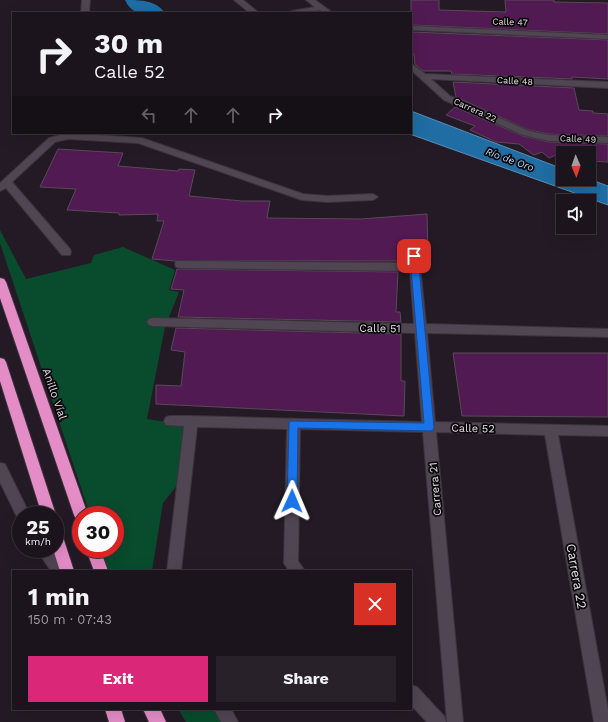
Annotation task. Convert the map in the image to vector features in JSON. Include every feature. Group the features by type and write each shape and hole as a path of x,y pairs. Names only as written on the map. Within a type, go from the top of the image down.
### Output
{"highway":[{"name":"Anillo Víal","path":"0,282 78,506"},
{"path":"0,362 46,506"},
{"path":"63,558 67,570"},
{"path":"96,558 101,570"},
{"path":"113,710 117,722"},
{"path":"152,710 158,722"}],"street":[{"path":"85,12 86,0"},
{"path":"238,0 254,12"},
{"path":"310,0 327,12"},
{"path":"298,12 320,8"},
{"name":"Calle 47","path":"412,28 608,37"},
{"name":"Carrera 22","path":"412,67 447,98 526,133 549,138"},
{"name":"Calle 48","path":"422,76 608,85"},
{"path":"66,252 4,185 52,140 68,136 139,140 302,197 327,199 373,197"},
{"name":"Calle 49","path":"549,138 608,140"},
{"name":"Carrera 21","path":"180,264 415,262 456,722"},
{"name":"Calle 51","path":"153,322 608,333"},
{"name":"Calle 52","path":"170,421 608,431"},
{"path":"174,570 191,421"},
{"path":"294,424 294,567"},
{"name":"Carrera 22","path":"551,430 602,722"},
{"path":"0,468 19,506"},
{"path":"50,558 59,570"},
{"path":"412,694 438,722"},
{"path":"223,710 230,722"}],"green space":[{"path":"0,230 26,279 91,263 94,255 123,247 175,270 169,290 179,292 165,327 147,419 185,425 182,479 163,503 152,570 108,570 104,558 124,558 124,506 87,506 0,243"},
{"path":"179,710 221,710 228,722 186,722"}],"water":[{"path":"412,111 556,166 556,186 596,186 596,182 608,186 608,205 596,201 596,194 577,194 410,134 412,134"}],"building":[{"path":"411,0 439,0 439,10 506,12 505,0 554,0 554,2 608,3 608,34 413,25"},
{"path":"412,32 608,40 608,79 452,74 451,71 423,71 415,64 414,54 412,54"},
{"path":"453,82 574,88 579,110 608,114 608,136 549,134 529,130 456,97"},
{"path":"455,107 523,136 549,142 608,144 608,162 596,161 596,146 556,146 556,155 549,158 542,152 534,155 519,144 496,142 470,130 475,126 446,115"},
{"path":"58,149 123,153 118,166 178,171 179,169 195,170 189,196 242,201 270,201 267,218 361,219 427,214 428,252 419,253 414,251 408,254 399,254 399,261 175,261 152,259 164,221 157,221 158,214 119,215 119,213 67,210 76,189 40,187"},
{"path":"177,269 398,272 396,312 400,312 401,322 178,317 184,290 171,289"},
{"path":"176,328 401,334 401,381 405,381 404,416 156,404 156,385 181,386 185,352 171,350"},
{"path":"453,353 608,353 608,417 462,416"}],"waterway":[{"name":"Río de Oro","path":"136,0 138,4 152,12"}],"route":[{"path":"292,501 294,424 430,427 414,256"}]}
